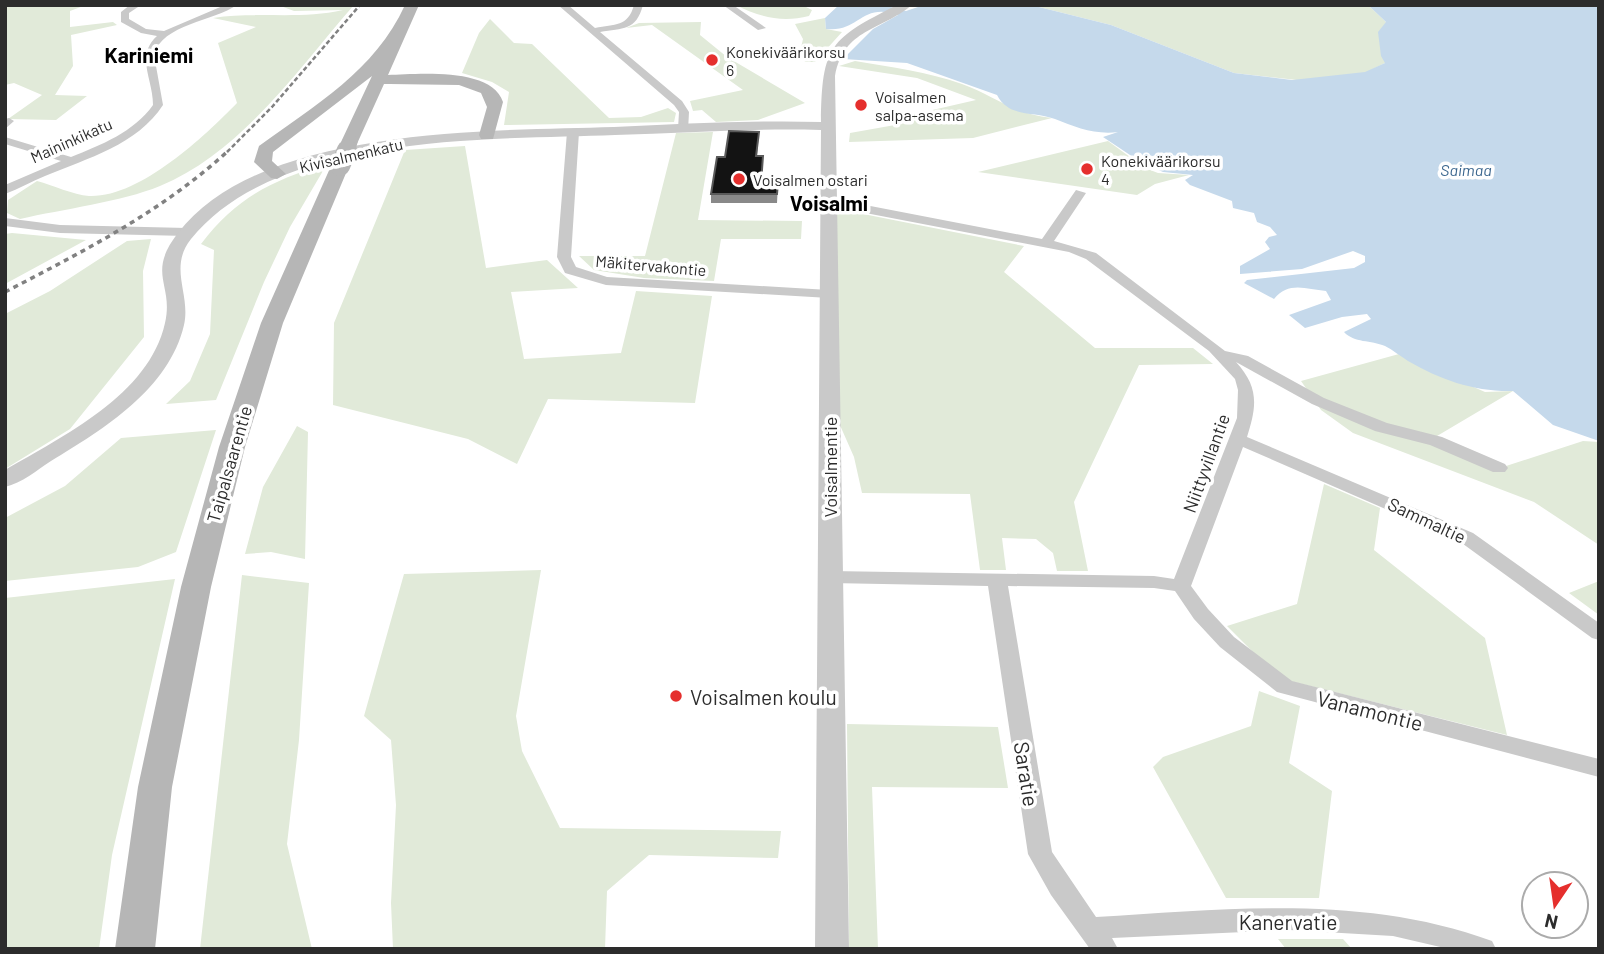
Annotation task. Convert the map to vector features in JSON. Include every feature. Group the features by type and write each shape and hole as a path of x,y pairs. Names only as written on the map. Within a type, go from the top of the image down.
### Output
{"main road":[{"name":"Taipalsaarentie","path":"135,949 160,760 196,587 233,447 272,323 412,5"},
{"path":"277,174 263,162 265,150 368,72 402,27"},
{"path":"379,80 438,78 482,87 489,92 495,103 487,135"}],"street":[{"path":"137,5 125,12 124,20 144,31 164,34 233,5"},
{"path":"562,5 678,103 684,112 684,128"},
{"path":"593,31 628,24 635,19 639,5"},
{"path":"727,5 761,28"},
{"name":"Voisalmentie","path":"832,949 828,68 836,50 851,35 898,9"},
{"name":"Maininkikatu","path":"5,190 126,135 156,110 158,99 149,50 164,34"},
{"name":"Kivisalmenkatu","path":"5,480 114,408 160,359 173,337 176,319 168,270 174,251 187,232 220,203 277,174 365,148 425,139 684,128 827,126"},
{"name":"Mäkitervakontie","path":"573,132 564,257 570,270 606,281 829,295"},
{"path":"5,139 72,161"},
{"path":"1046,243 1080,193"},
{"name":"Niittyvillantie","path":"829,202 1046,243 1091,256 1221,355 1242,378 1245,418 1181,586"},
{"path":"5,222 60,229 187,232"},
{"path":"1221,355 1242,359 1318,401 1368,422 1436,441 1499,468"},
{"name":"Sammaltie","path":"1238,439 1466,537 1599,633"},
{"path":"830,577 1154,582 1181,586"},
{"name":"Saratie","path":"997,580 1040,853 1060,888 1098,938"},
{"name":"Vanamontie","path":"1181,586 1189,601 1256,668 1285,687 1599,768"},
{"name":"Kanervatie","path":"1098,938 1260,920 1347,922 1408,926 1483,949"}],"green space":[{"path":"5,5 86,5 70,11 70,27 113,22 117,25 71,35 73,66 55,95 87,96 56,120 8,119 42,95 14,83 5,85"},
{"path":"278,5 354,5 266,107 217,153 189,171 145,192 20,219 7,213 8,200 37,181 89,196 108,194 129,187 169,163 223,117 237,103 218,43 256,27 213,18 343,10 294,11"},
{"path":"736,5 802,5 812,10 809,16 780,19 762,16"},
{"path":"1031,5 1368,5 1386,22 1385,63 1365,73 1306,81 1234,73 1111,25"},
{"path":"825,18 826,29 842,32 815,62 805,62 800,52 803,39 795,24"},
{"path":"490,19 514,43 532,44 609,118 641,117 668,108 676,113 674,122 504,125 509,92 492,82 462,73 479,33"},
{"path":"701,22 700,35 727,57 805,103 758,120 716,122 702,110 693,111 690,101 743,90 652,25 626,28 639,23"},
{"path":"855,61 949,80 1026,113 1052,118 973,138 849,142 850,133 895,125 902,117 976,100 917,78 839,66"},
{"path":"713,132 698,220 802,221 801,239 721,239 714,281 644,278 594,270 579,256 645,256 676,133"},
{"path":"1108,141 1130,157 1132,163 1158,173 1189,175 1155,184 1137,195 978,172"},
{"path":"465,146 486,268 547,260 578,288 511,292 524,359 621,353 636,291 712,296 695,403 548,399 517,464 468,439 333,405 334,323 405,150"},
{"path":"327,164 290,227 264,282 216,400 166,404 190,381 210,334 214,250 201,244 228,214 256,193 289,177"},
{"path":"833,208 1024,246 1004,272 1095,348 1193,348 1213,364 1139,365 1074,502 1088,571 1057,571 1053,553 1036,539 1002,538 1006,570 980,570 970,494 862,493 854,457 839,423"},
{"path":"12,233 86,240 5,284 5,234"},
{"path":"151,239 143,271 144,337 70,429 5,469 5,314 50,291 127,241"},
{"path":"1399,354 1485,392 1513,391 1437,436 1503,467 1583,441 1599,442 1599,545 1534,502 1353,433 1321,410 1301,381"},
{"path":"297,426 308,432 305,559 271,552 245,554 263,487"},
{"path":"216,430 176,552 138,567 5,581 5,518 65,486 121,438"},
{"path":"1324,484 1380,508 1374,550 1485,638 1507,735 1290,681 1269,668 1227,626 1297,604"},
{"path":"541,570 516,716 522,751 560,828 781,831 778,858 649,855 607,891 605,949 393,949 391,903 396,805 391,740 364,716 404,574"},
{"path":"242,575 309,583 299,740 287,844 312,949 200,949"},
{"path":"175,579 112,855 99,949 5,949 5,598"},
{"path":"1599,581 1599,615 1569,593"},
{"path":"1259,691 1300,706 1289,763 1332,791 1319,898 1226,898 1153,767 1163,757 1251,726"},
{"path":"847,724 998,727 1008,788 872,787 878,949 849,949"},
{"path":"1278,939 1343,939 1352,949 1286,949"}],"water":[{"name":"Saimaa","path":"839,5 883,5 906,11 924,5 1031,5 1111,25 1234,73 1292,80 1365,72 1385,63 1381,56 1378,32 1386,22 1368,5 1599,5 1599,441 1553,425 1513,391 1472,387 1446,379 1420,368 1385,346 1358,340 1344,332 1371,319 1367,314 1342,317 1305,328 1289,315 1331,300 1326,291 1291,288 1279,293 1274,299 1244,283 1247,280 1354,268 1365,262 1365,256 1353,251 1302,269 1240,274 1240,266 1270,249 1265,242 1269,237 1277,235 1270,227 1257,222 1254,213 1233,208 1232,201 1190,185 1185,180 1193,175 1163,172 1139,161 1103,137 1118,132 1093,131 1047,117 1015,111 997,95 907,63 843,59 873,29 898,15 876,12 846,27 826,29 825,18"}],"building":[{"path":"729,131 759,132 756,156 763,156 761,183 778,183 777,194 711,194 717,157 725,157"}],"railway":[{"path":"229,150 272,107 360,5"},
{"path":"5,292 122,229 177,192 229,150"}],"place":[{"name":"Konekiväärikorsu 6","path":"712,60"},
{"name":"Voisalmen salpa-asema","path":"861,105"},
{"name":"Konekiväärikorsu 4","path":"1087,169"},
{"name":"Voisalmen ostari","path":"739,179"},
{"name":"Voisalmen koulu","path":"676,696"}],"district":[{"name":"Kariniemi","path":"149,54"},
{"name":"Voisalmi","path":"829,202"}]}
